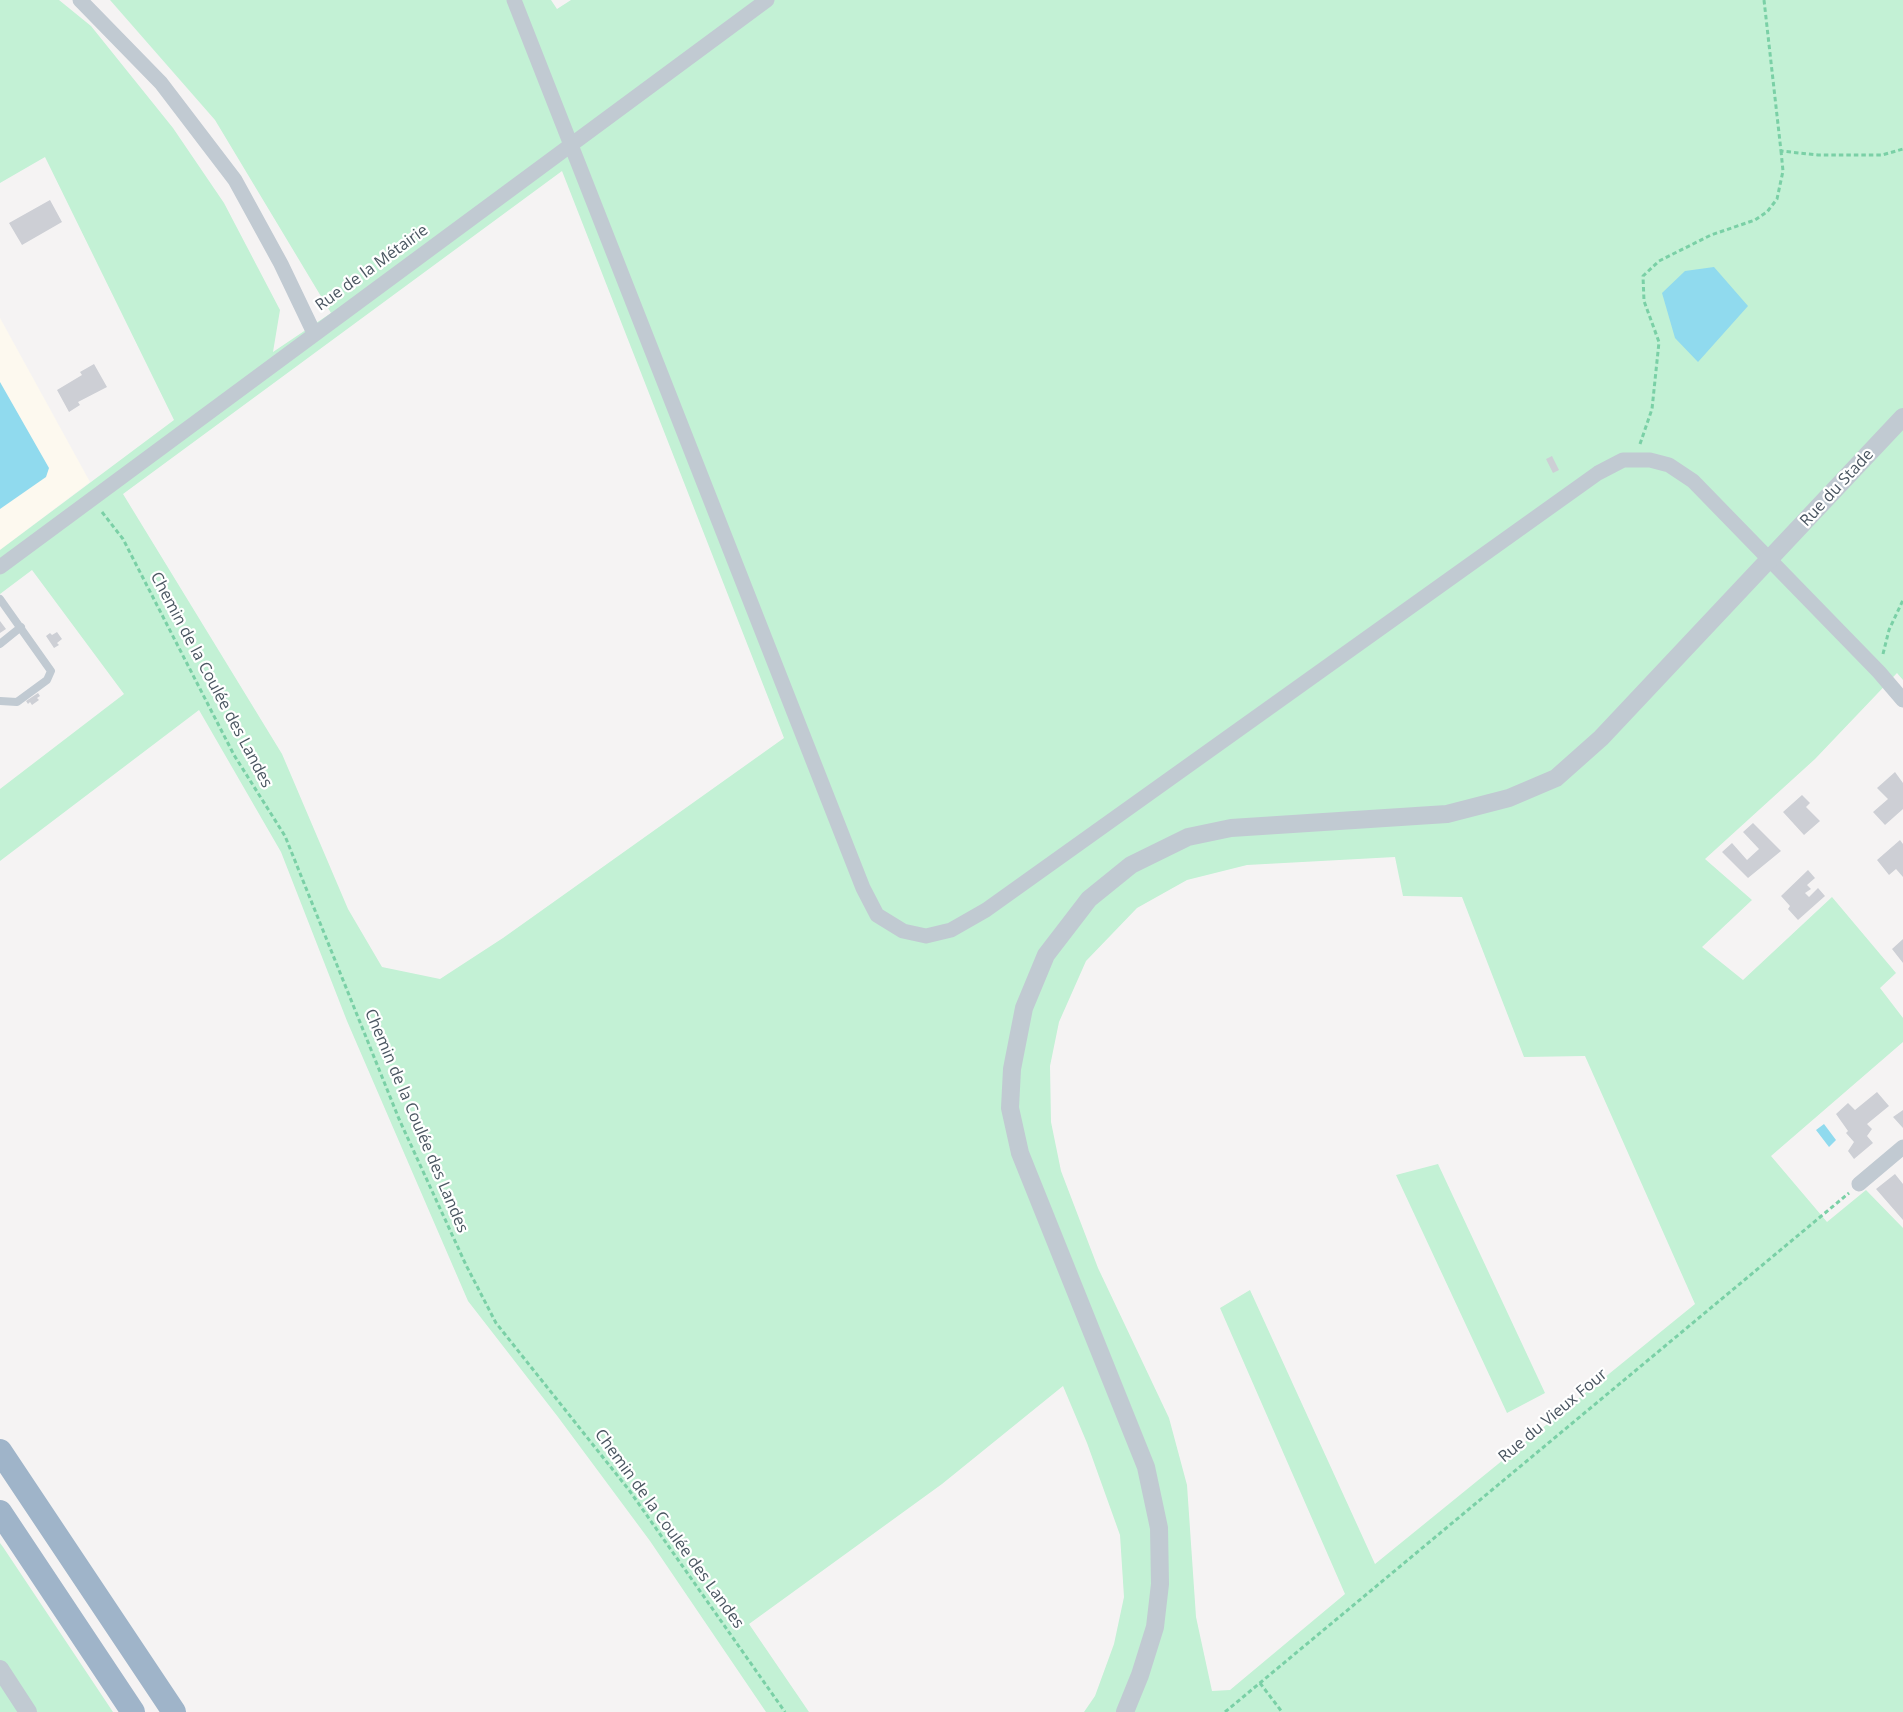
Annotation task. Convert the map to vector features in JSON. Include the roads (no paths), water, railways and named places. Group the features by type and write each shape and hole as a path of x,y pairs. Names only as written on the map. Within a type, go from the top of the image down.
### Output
{"highway":[{"path":"0,1451 174,1712"},
{"path":"0,1512 133,1712"}],"street":[{"path":"80,0 161,83 235,180 281,264 314,333"},
{"path":"514,0 863,888 877,915 903,931 926,936 951,930 986,910 1598,473 1623,460 1650,460 1669,465 1692,481 1879,672 1903,700"},
{"name":"Rue de la Métairie","path":"0,567 767,0"},
{"name":"Rue du Stade","path":"1125,1712 1140,1675 1155,1627 1160,1584 1159,1528 1146,1467 1020,1153 1010,1108 1012,1069 1024,1008 1046,955 1089,899 1131,865 1188,837 1231,828 1447,814 1509,798 1556,778 1601,738 1903,417"},
{"path":"1859,1184 1903,1147"},
{"path":"0,1669 28,1712"}],"lane":[{"path":"0,599 51,670 47,680 17,702 0,701"},
{"path":"0,644 21,627"}],"water":[{"path":"1714,267 1748,306 1698,362 1675,338 1662,293 1685,271"},
{"path":"0,382 49,468 46,477 0,509"},
{"path":"1824,1124 1836,1140 1829,1147 1816,1130"}]}
